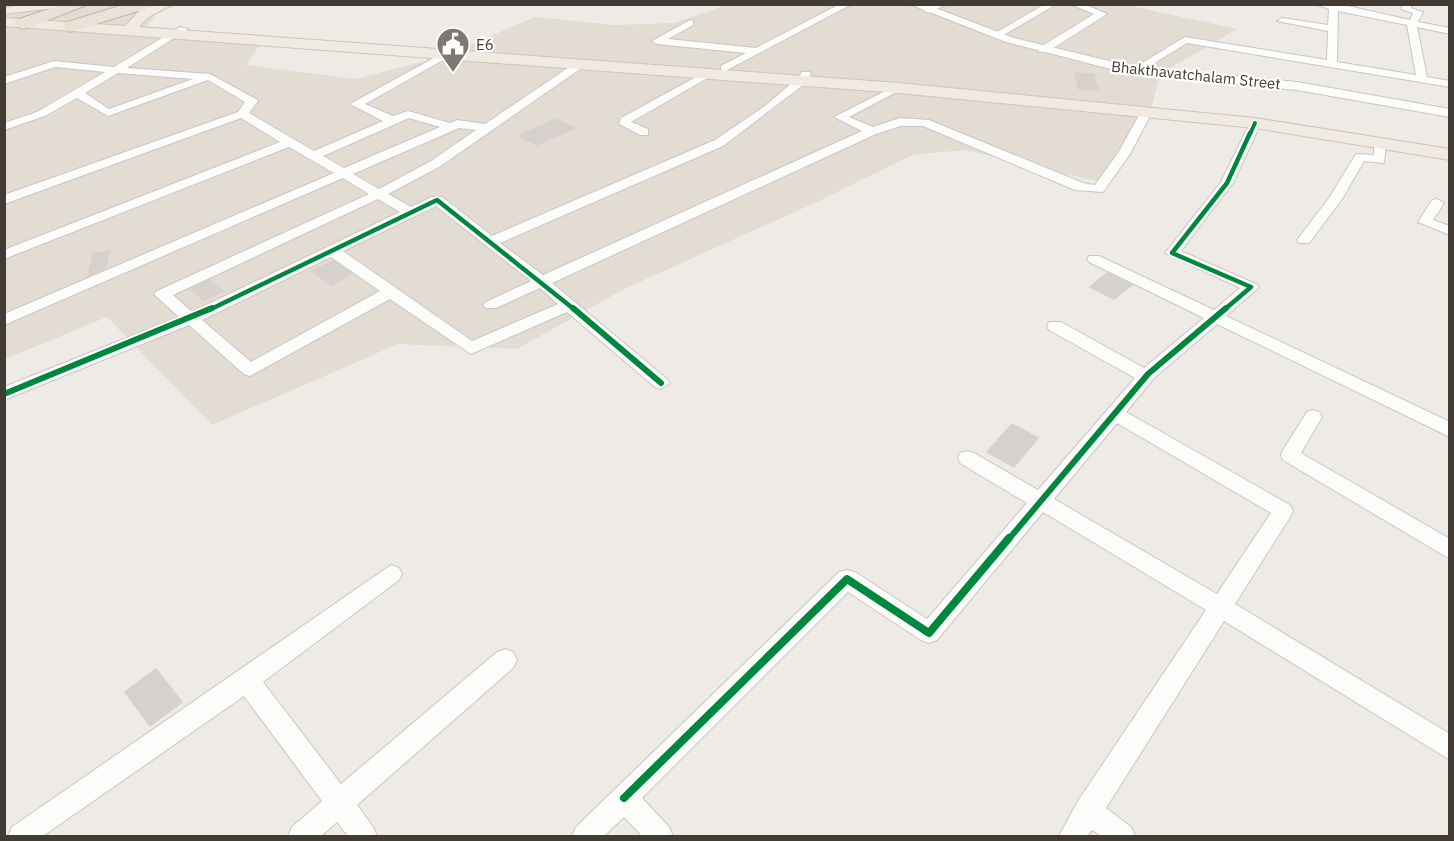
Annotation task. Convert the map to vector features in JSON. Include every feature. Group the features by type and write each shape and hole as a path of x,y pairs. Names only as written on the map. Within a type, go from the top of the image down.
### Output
{"highway":[{"path":"22,24 81,4"},
{"path":"77,25 148,7"}],"main road":[{"path":"132,26 148,7 168,4"},
{"path":"4,12 55,5"},
{"path":"4,17 39,18 77,25 719,70 1253,117 1449,149"},
{"path":"4,22 132,26 579,65 719,70"},
{"path":"805,77 1255,123 1449,155"}],"street":[{"path":"644,132 624,124 625,120 848,4"},
{"name":"Bhakthavatchalam Street","path":"914,4 1044,50 1134,71 1297,86 1449,113"},
{"path":"928,10 943,4"},
{"path":"997,35 1053,4"},
{"path":"1044,50 1070,30 1102,14 1074,4"},
{"path":"1319,4 1412,25 1449,30"},
{"path":"1408,4 1406,9 1418,12 1412,25 1422,79"},
{"path":"1332,64 1334,6"},
{"path":"1282,21 1333,29"},
{"path":"690,23 657,41 757,51"},
{"path":"4,128 26,121 77,93 179,31"},
{"path":"1134,71 1185,40 1449,84"},
{"path":"393,121 352,102 447,55"},
{"path":"4,81 54,64 210,77 252,100 242,114 4,200"},
{"path":"392,292 250,370 162,294 379,194 435,164 579,65"},
{"path":"77,93 108,112 210,77"},
{"path":"492,241 719,143 769,108 805,77"},
{"path":"872,131 840,117 899,88"},
{"path":"491,305 872,131 900,122 925,122 1080,187 1098,189 1124,154 1146,112"},
{"path":"242,114 411,213"},
{"path":"314,156 408,114 451,127"},
{"path":"585,837 847,579 929,633 1146,377 1251,287 1172,253 1227,183 1255,123"},
{"path":"4,320 457,124 485,128"},
{"path":"4,255 290,142"},
{"path":"1304,240 1335,199 1360,157 1380,160 1380,142"},
{"path":"4,394 190,319 437,200 492,241 661,383"},
{"path":"1437,203 1425,222 1449,231"},
{"path":"333,251 471,348 569,305"},
{"path":"1094,259 1449,430"},
{"path":"1055,326 1146,377"},
{"path":"1072,837 1087,810 1222,608 1283,511 1116,414"},
{"path":"1312,417 1290,454 1449,550"},
{"path":"967,458 1222,608 1449,748"},
{"path":"21,837 247,680 391,574"},
{"path":"301,837 505,660"},
{"path":"247,680 364,837"},
{"path":"624,798 660,837"},
{"path":"1087,810 1122,837"}],"shaded area":[{"path":"5,5 163,5 141,33 262,42 246,65 355,79 441,57 535,17 614,25 674,23 727,5 1127,5 1237,29 1160,74 1151,109 1108,184 965,150 912,155 819,201 626,288 517,349 398,344 212,425 107,317 5,359"}],"building":[{"path":"1075,73 1093,74 1098,90 1079,89"},
{"path":"555,119 574,128 537,145 519,136"},
{"path":"109,251 105,268 88,276 93,254"},
{"path":"333,261 352,274 331,285 312,271"},
{"path":"1107,273 1132,285 1114,299 1090,287"},
{"path":"210,280 223,291 203,300 191,289"},
{"path":"1012,424 1038,438 1014,467 987,452"},
{"path":"156,669 182,702 150,726 125,692"}],"cycle path":[{"path":"624,798 847,579 929,633 1148,374 1251,287 1172,253 1227,183 1255,123"},
{"path":"4,394 190,319 437,200 542,282 661,383"}],"place":[{"name":"E6","path":"453,73"}]}
